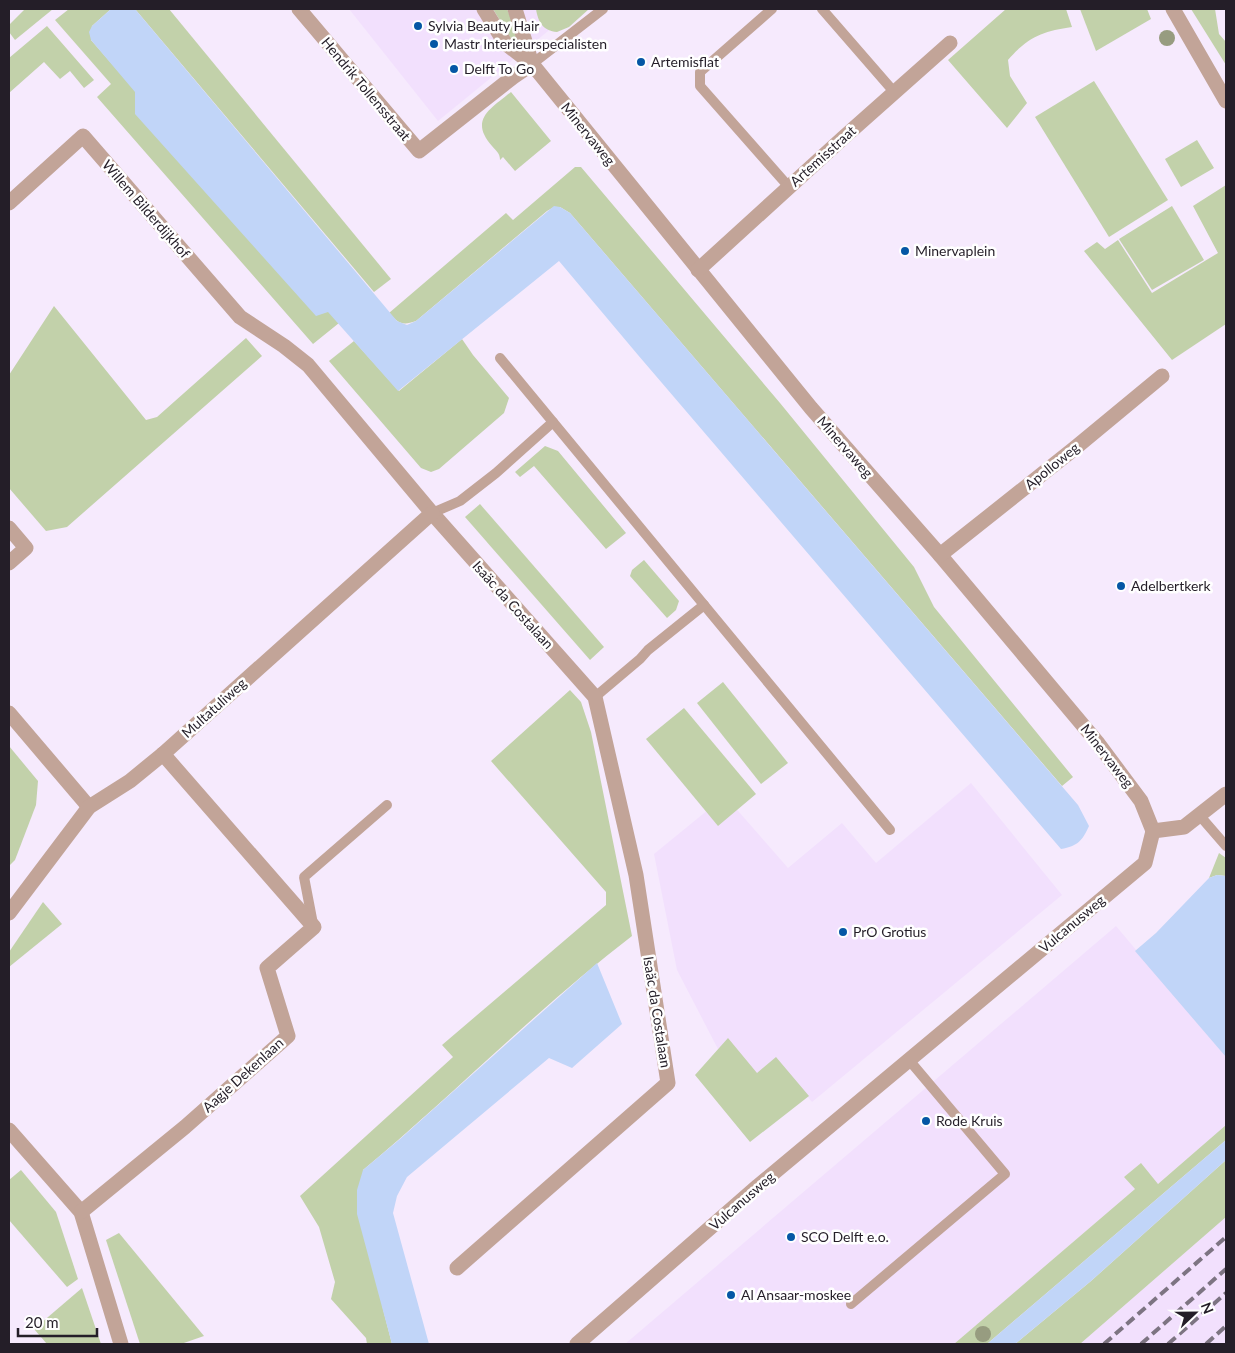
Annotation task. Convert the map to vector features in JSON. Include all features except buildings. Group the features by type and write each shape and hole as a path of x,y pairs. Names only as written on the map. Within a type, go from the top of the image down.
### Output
{"street":[{"name":"Hendrik Tollensstraat","path":"299,9 419,151 512,77 532,64"},
{"name":"Minervaweg","path":"484,9 506,43 532,64 811,408 940,555 1097,742 1141,801 1153,831"},
{"name":"Minervaweg","path":"515,9 532,64"},
{"path":"1173,9 1226,101"},
{"name":"Artemisstraat","path":"698,270 950,43"},
{"name":"Willem Bilderdijkhof","path":"9,202 83,136 240,317 284,346"},
{"name":"Isaäc da Costalaan","path":"284,346 308,365 432,513 595,697 636,875 668,1083 457,1268"},
{"name":"Apolloweg","path":"940,555 1162,376"},
{"name":"Multatuliweg","path":"9,913 89,807 130,781 163,754 432,513"},
{"path":"9,528 26,548 9,563"},
{"path":"9,713 89,807"},
{"path":"163,754 314,927"},
{"path":"1153,831 1184,827 1226,794"},
{"name":"Vulcanusweg","path":"577,1344 758,1186 1145,863 1153,831"},
{"name":"Aagje Dekenlaan","path":"81,1212 185,1127 288,1036 267,968 314,927"},
{"path":"9,1130 81,1212 121,1344"}],"lane":[{"path":"532,64 603,9"},
{"path":"772,9 700,72 700,86 789,187"},
{"path":"822,9 895,93"},
{"path":"500,358 890,830"},
{"path":"432,513 460,501 496,473 553,422"},
{"path":"595,697 648,650 704,605"},
{"path":"314,927 304,877 387,805"},
{"path":"1200,816 1226,846"},
{"path":"850,1304 1005,1174 909,1060"}],"shaded area":[{"path":"349,9 575,9 438,121"},
{"name":"PrO Grotius","path":"971,783 1062,895 812,1102 777,1060 758,1076 719,1051 677,970 654,854 725,796 788,868 842,823 876,863"},
{"path":"1116,926 1226,1057 1226,1125 1158,1184 1140,1164 1125,1177 1135,1189 954,1344 625,1344"},
{"path":"1226,1217 1226,1344 1080,1344"}],"green space":[{"path":"25,9 53,9 15,40 9,32 9,25"},
{"path":"69,9 111,9 92,26 91,40 339,323 313,344 97,97 111,84 55,20"},
{"path":"135,9 169,9 391,279 374,292"},
{"path":"493,9 507,9 522,44 515,45"},
{"path":"536,9 589,9 569,27 557,32 548,30 542,25"},
{"path":"1006,9 1066,9 1072,27 1037,36 1022,46 1008,60 1010,76 1027,103 1007,128 948,60"},
{"path":"1080,9 1147,9 1151,19 1096,51"},
{"path":"1191,9 1215,9 1219,34 1226,42 1226,65"},
{"path":"47,26 94,80 84,88 70,71 60,79 44,62 9,93 9,58"},
{"path":"1094,81 1168,200 1109,237 1035,117"},
{"path":"511,92 551,141 515,171 503,157 500,160 499,154 485,137 482,129 482,122 485,116"},
{"path":"1197,140 1214,168 1181,187 1165,159"},
{"path":"575,167 581,167 780,403 914,567 934,607 1073,777 1062,786 570,213 560,207 554,207 547,211 416,321 401,323 389,313 506,213 513,220"},
{"path":"1226,185 1226,324 1172,360 1084,251 1097,242 1105,249 1118,240 1152,293 1218,253 1193,206"},
{"path":"1172,206 1204,260 1152,290 1119,239"},
{"path":"54,306 146,420 157,417 246,338 262,356 67,527 46,531 9,488 9,375"},
{"path":"462,339 509,398 504,413 439,469 431,472 421,468 329,361 354,341 399,391"},
{"path":"545,446 558,451 626,533 606,549 534,466 520,477 515,472"},
{"path":"480,504 604,647 590,660 465,517"},
{"path":"644,560 679,601 676,610 667,618 630,576 632,570"},
{"path":"723,682 788,763 761,784 697,703"},
{"path":"570,690 581,702 591,732 632,936 563,992 363,1170 383,1309 392,1344 367,1344 366,1338 331,1299 335,1282 319,1227 300,1196 453,1057 442,1045 606,905 606,892 491,761"},
{"path":"684,708 756,794 718,826 646,739"},
{"path":"9,746 38,781 36,805 15,860 9,866"},
{"path":"1219,853 1226,858 1226,876 1217,875 1209,878"},
{"path":"43,902 62,924 9,967 9,952"},
{"path":"728,1038 757,1073 776,1057 809,1096 750,1142 695,1075"},
{"path":"1226,1125 1226,1140 987,1344 954,1344 1135,1189 1124,1177 1141,1163 1158,1184"},
{"path":"1226,1160 1226,1217 1080,1344 1015,1344 1091,1281"},
{"path":"21,1170 56,1212 78,1279 67,1287 9,1220 9,1180"},
{"path":"119,1233 204,1336 181,1344 140,1344 106,1240"},
{"path":"82,1288 101,1344 47,1344 34,1329"}],"water":[{"path":"111,9 135,9 397,321 407,325 416,321 554,206 570,213 1078,805 1089,826 1082,839 1072,846 1061,849 559,261 398,391 328,312 316,316 135,114 135,92 91,40 89,32 92,26"},
{"path":"1217,875 1226,876 1226,1057 1135,951 1156,933 1209,878"},
{"path":"597,963 622,1024 572,1068 549,1058 407,1177 397,1196 393,1213 429,1344 392,1344 357,1214 357,1190 363,1170"},
{"path":"1226,1140 1226,1160 1091,1281 1015,1344 987,1344"}],"railway":[{"path":"1104,1344 1226,1237"},
{"path":"1141,1344 1226,1269"},
{"path":"1168,1344 1226,1293"},
{"path":"1206,1344 1226,1326"}],"place":[{"name":"Sylvia Beauty Hair","path":"418,26"},
{"name":"Mastr Interieurspecialisten","path":"434,44"},
{"name":"Artemisflat","path":"641,62"},
{"name":"Delft To Go","path":"454,69"},
{"name":"Minervaplein","path":"905,251"},
{"name":"Adelbertkerk","path":"1121,586"},
{"name":"PrO Grotius","path":"843,932"},
{"name":"Rode Kruis","path":"926,1121"},
{"name":"SCO Delft e.o.","path":"791,1237"},
{"name":"Al Ansaar-moskee","path":"731,1295"}]}
